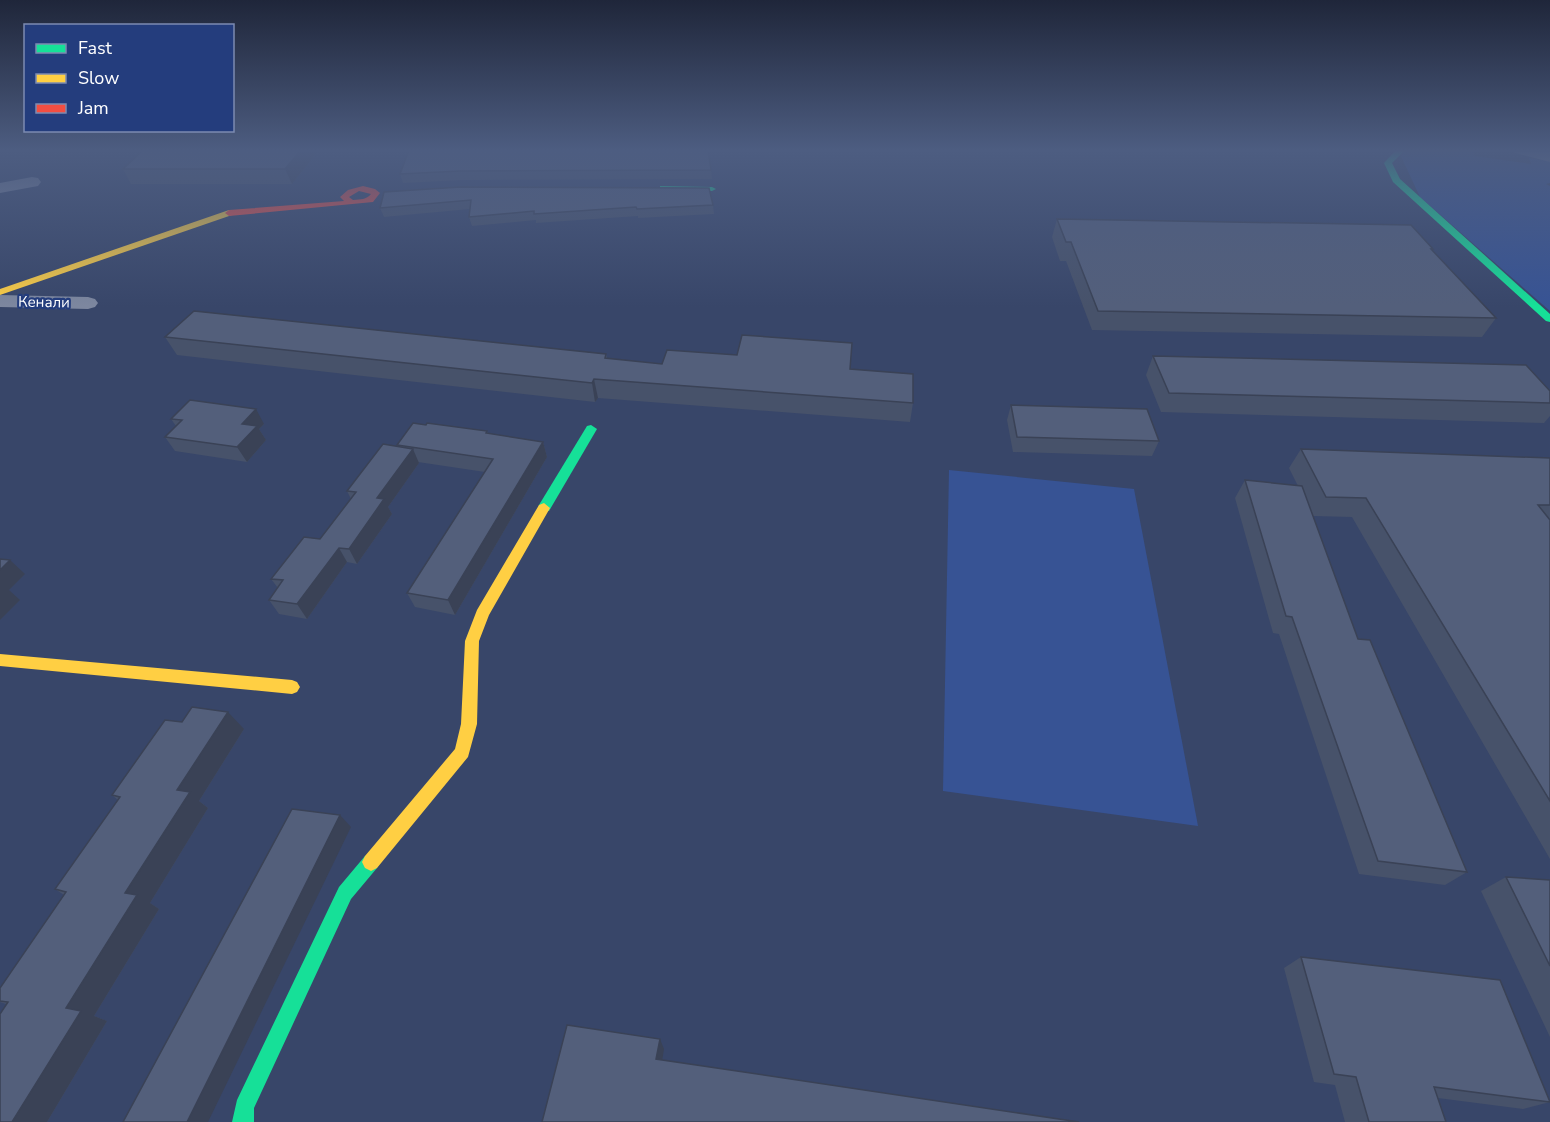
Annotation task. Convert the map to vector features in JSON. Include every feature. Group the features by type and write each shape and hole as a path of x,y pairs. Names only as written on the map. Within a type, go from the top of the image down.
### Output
{"street":[{"path":"0,292 224,213 332,202"},
{"path":"1421,202 1550,319"},
{"name":"Кенали","path":"0,302 88,303"},
{"path":"243,1122 244,1107 345,893 462,752 470,724 472,640 482,614 591,429"},
{"path":"0,660 292,687"}],"shaded area":[{"path":"1426,202 1550,202 1550,311"},
{"path":"949,470 1134,489 1198,826 943,791"}],"building":[{"path":"381,202 444,202 380,208"},
{"path":"471,202 712,202 713,205 637,209 636,207 534,214 534,211 469,217"},
{"path":"1057,219 1411,225 1496,318 1098,311 1071,242 1066,242"},
{"path":"194,311 606,354 605,358 662,364 667,350 737,355 742,335 852,343 850,369 913,374 913,403 594,379 592,383 165,337"},
{"path":"1153,356 1526,365 1550,391 1550,403 1169,393"},
{"path":"190,400 256,409 242,424 257,426 237,447 165,437 182,420 171,419"},
{"path":"1011,405 1147,409 1159,441 1017,437"},
{"path":"413,423 487,431 486,433 543,442 448,600 407,593 493,459 397,445"},
{"path":"383,444 413,449 377,498 384,499 349,549 339,548 297,604 269,600 283,580 271,579 304,537 320,539 356,492 347,491"},
{"path":"1301,449 1550,458 1550,505 1538,505 1550,520 1550,801 1366,498 1326,497"},
{"path":"1245,480 1302,486 1358,639 1370,640 1467,872 1378,861 1292,617 1286,616"},
{"path":"0,559 10,560 0,570"},
{"path":"192,707 228,712 177,790 190,792 125,893 137,895 66,1008 81,1011 12,1122 0,1122 0,1014 8,1002 0,1001 0,988 66,892 55,889 120,797 112,795 165,720 182,722"},
{"path":"292,809 340,815 187,1122 123,1122"},
{"path":"1506,877 1550,880 1550,966"},
{"path":"1301,957 1500,980 1550,1102 1434,1087 1446,1122 1369,1122 1356,1077 1334,1074"},
{"path":"567,1025 660,1039 656,1059 1079,1122 542,1122"}],"traffic: fast":[{"path":"1421,202 1550,319"},
{"path":"544,508 591,429"},
{"path":"243,1122 244,1107 345,893 371,862"}],"traffic: slow":[{"path":"0,292 229,213"},
{"path":"371,862 462,752 469,724 472,641 482,614 544,508"},
{"path":"0,660 292,687"}],"traffic: jam":[{"path":"229,213 357,202"}]}
